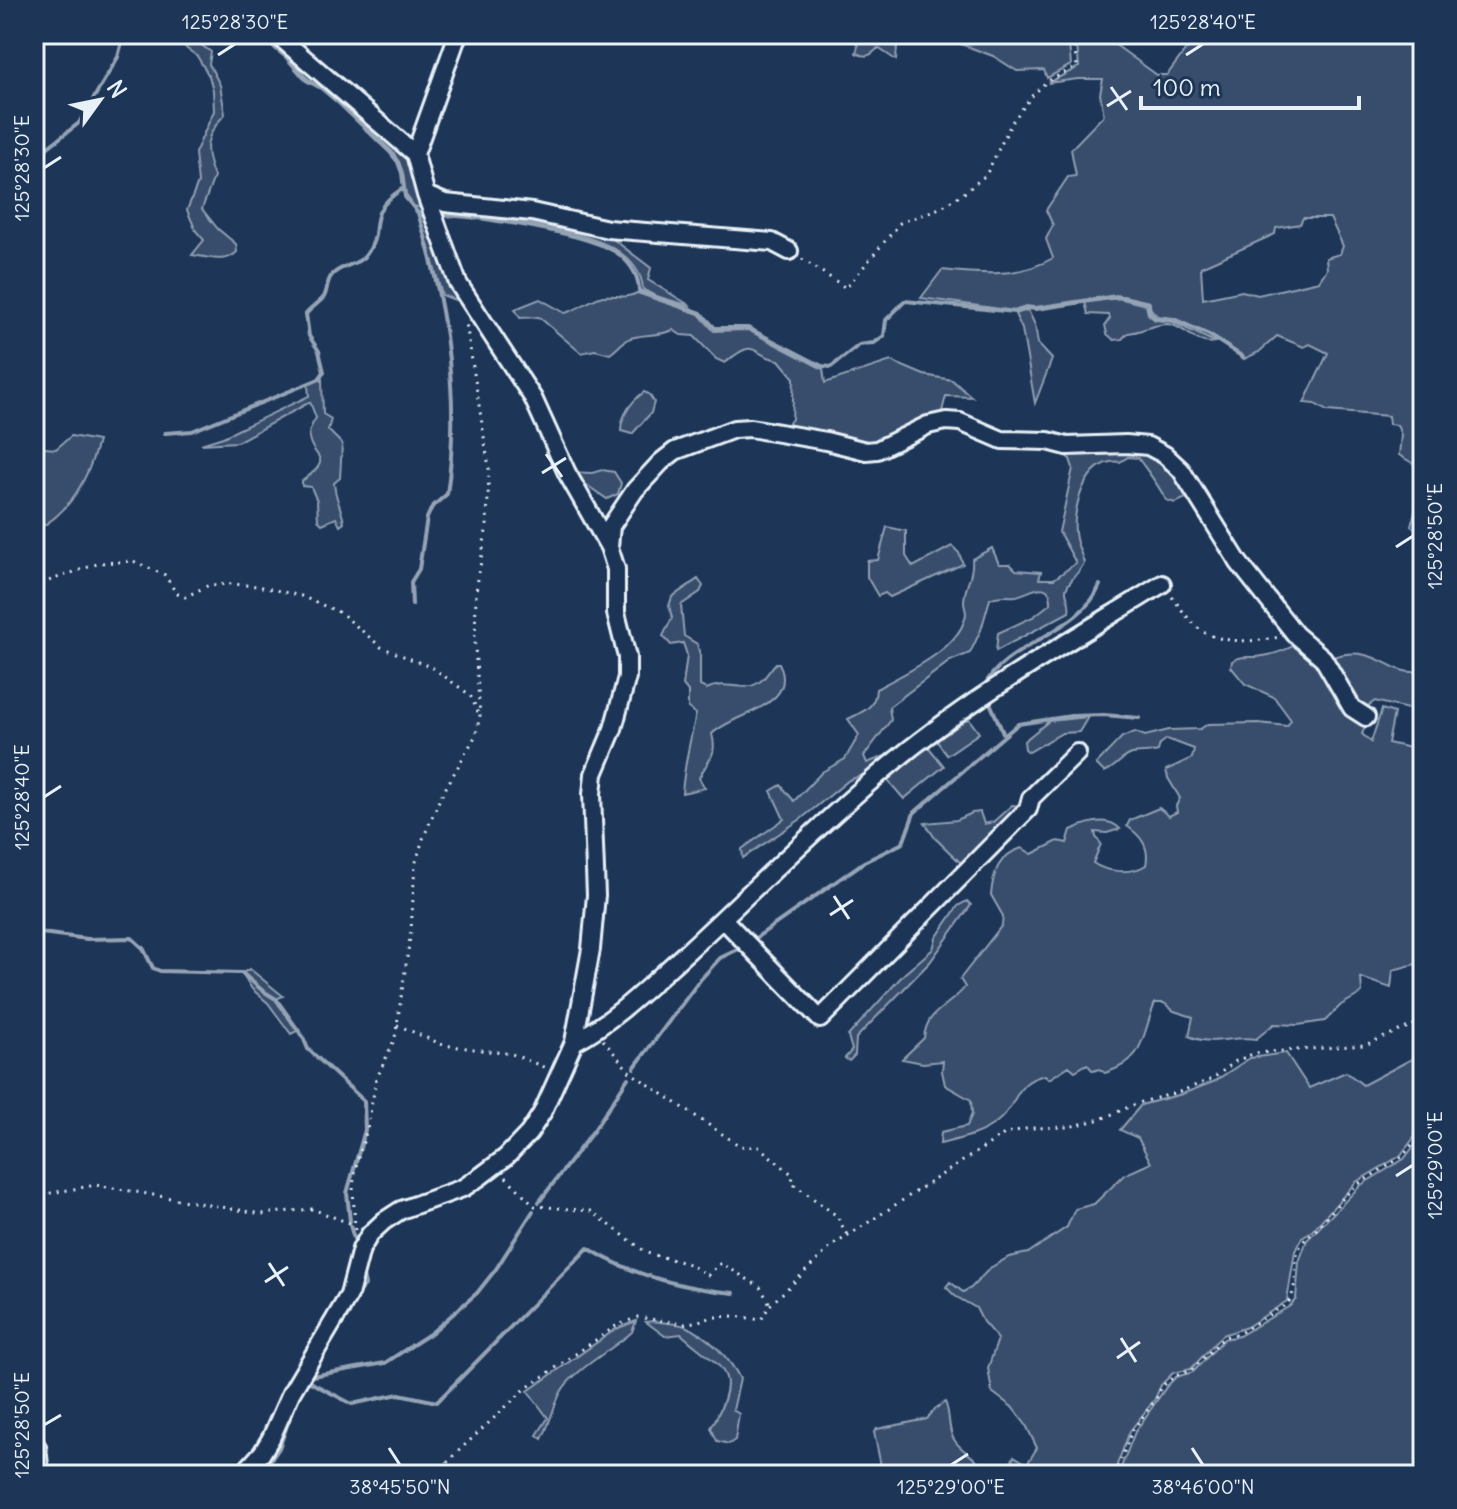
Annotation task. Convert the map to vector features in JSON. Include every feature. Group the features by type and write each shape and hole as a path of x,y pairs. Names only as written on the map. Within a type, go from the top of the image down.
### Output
{"street":[{"path":"242,1475 271,1438 291,1393 349,1295 361,1249 384,1221 401,1210 463,1188 494,1166 529,1133 560,1076 574,1042 591,949 596,895 594,774 617,716 627,677 627,657 616,613 616,569 609,547 567,473 533,398 458,283 426,195 415,154 276,34"},
{"path":"415,154 458,34"},
{"path":"426,195 445,203 532,212 608,229 772,242 789,251"},
{"path":"609,547 611,526 635,490 661,462 675,451 719,433 750,428 866,451 877,450 928,425 946,421 960,422 1002,440 1048,441 1067,446 1148,446 1165,455 1181,470 1239,563 1295,634 1323,658 1352,708 1366,717"},
{"path":"574,1042 596,1031 723,919 883,770 941,725 1016,674 1162,584"},
{"path":"723,919 820,1019 1028,809 1031,798 1077,753"},
{"path":"34,1443 40,1475"}],"path":[{"path":"789,251 846,288 900,223 940,208 986,175 1012,122 1032,96 1046,82 1077,66 1072,34"},
{"path":"361,1249 353,1224 353,1186 376,1080 395,1038 409,942 415,865 440,798 476,735 480,715 475,647 476,591 487,525 489,468 466,326 465,295"},
{"path":"34,586 100,563 133,561 165,575 176,593 185,597 209,585 232,584 258,586 301,596 341,613 381,647 433,668 470,695 480,715"},
{"path":"1162,584 1201,630 1219,638 1268,640 1295,634"},
{"path":"437,1475 525,1389 616,1326 638,1317 685,1324 715,1317 761,1320 770,1305 847,1235 1006,1133 1030,1128 1069,1127 1101,1119 1138,1103 1212,1079 1236,1061 1255,1053 1365,1045 1423,1021"},
{"path":"397,1025 443,1045 512,1054 560,1076"},
{"path":"596,1031 630,1072 740,1146 759,1147 793,1175 792,1183 837,1216 847,1235"},
{"path":"1115,1475 1132,1431 1162,1386 1175,1376 1192,1370 1224,1337 1238,1334 1287,1304 1292,1298 1294,1264 1304,1239 1358,1184 1402,1157 1423,1131"},
{"path":"494,1166 535,1206 591,1211 647,1253 689,1264 708,1275 721,1263 760,1287 770,1305"},
{"path":"34,1196 96,1185 262,1214 312,1209 353,1224"}],"shaded area":[{"path":"261,34 268,34 406,155 418,194 427,210 414,206 406,195 403,174 394,153"},
{"path":"851,34 898,34 896,60 878,48 868,55 856,53 858,46"},
{"path":"947,34 1068,34 1071,65 1047,78 1044,70 1017,71"},
{"path":"1076,34 1097,34 1106,38 1157,75 1167,75 1185,51 1204,34 1423,34 1423,535 1411,526 1417,504 1414,464 1399,455 1401,435 1397,425 1389,424 1388,416 1327,411 1315,404 1304,403 1328,353 1310,344 1304,347 1277,336 1259,352 1244,359 1209,334 1174,318 1157,316 1149,302 1116,295 1026,306 1015,311 921,298 942,270 1013,272 1053,258 1046,239 1053,225 1046,210 1068,177 1076,176 1071,149 1104,115 1100,94 1103,79 1048,83 1079,67","holes":["1303,218 1330,218 1343,246 1340,254 1326,258 1327,269 1319,281 1258,295 1242,291 1203,299 1201,267 1275,234 1276,228 1300,224"]},
{"path":"193,39 211,52 209,64 220,85 225,114 209,137 208,159 214,177 202,209 218,229 236,244 237,252 222,259 192,255 204,240 196,231 187,210 198,183 195,153 214,111 209,76 197,56 182,43"},
{"path":"435,207 519,215 605,233 651,268 648,280 691,306 655,296 643,289 640,276 630,261 599,242 528,224 436,212"},
{"path":"420,216 429,216 460,302 442,295"},
{"path":"637,293 699,314 714,331 748,330 823,369 825,383 891,361 924,375 952,380 972,397 946,396 941,415 877,443 785,428 792,419 794,378 779,360 749,349 725,363 716,359 694,336 681,335 673,330 631,338 610,354 595,350 581,353 539,317 520,318 515,309 540,299 565,313 603,296"},
{"path":"1118,298 1146,305 1148,314 1155,320 1173,322 1215,342 1196,339 1167,324 1128,333 1122,339 1114,340 1107,334 1105,325 1109,315 1088,314 1085,302"},
{"path":"1028,310 1035,325 1038,344 1052,359 1035,403 1022,329 1015,314"},
{"path":"322,379 323,414 331,419 328,430 342,444 340,478 334,483 344,523 340,526 336,518 322,524 318,520 317,501 311,487 302,486 302,481 320,462 309,437 316,418 310,402 237,442 201,444 223,437 309,396 308,385"},
{"path":"644,392 654,402 651,413 632,434 621,431 628,409"},
{"path":"71,436 98,441 89,468 68,505 34,531 34,447 56,449"},
{"path":"1048,445 1128,448 1161,458 1193,495 1175,503 1166,500 1138,458 1128,457 1098,468 1083,488 1075,515 1076,539 1084,563 1066,589 1069,612 996,651 998,633 1033,617 1051,603 1050,595 1043,588 990,599 970,653 950,661 889,707 891,720 864,756 867,763 893,753 872,772 849,780 801,819 743,858 742,849 784,819 771,791 781,785 794,801 822,772 845,759 859,735 848,719 871,705 876,689 930,659 954,638 966,614 964,596 972,571 972,559 992,548 999,564 1010,564 1016,570 1041,572 1039,579 1054,579 1076,563 1059,532 1073,468 1070,459"},
{"path":"602,470 614,472 621,483 618,494 607,499 588,486 578,487 570,472 592,473"},
{"path":"887,527 906,531 906,556 913,567 952,546 963,564 890,597 885,593 878,596 867,577 867,561 878,560"},
{"path":"698,579 703,586 700,592 681,605 684,636 697,644 700,655 700,686 706,689 721,685 752,686 763,679 776,663 779,663 783,678 780,690 773,699 712,734 713,753 699,778 705,788 682,793 696,714 688,708 688,691 683,685 687,655 683,643 671,645 663,636 672,618 669,606 672,597"},
{"path":"1300,642 1368,720 1362,734 1371,742 1382,709 1394,713 1388,743 1410,748 1416,711 1375,701 1368,706 1354,699 1330,658 1360,654 1401,670 1423,671 1423,962 1393,970 1391,988 1361,978 1362,993 1341,1005 1325,1021 1298,1025 1274,1024 1256,1039 1206,1041 1189,1036 1193,1017 1174,1011 1164,1003 1155,1003 1140,1046 1118,1068 1105,1073 1099,1069 1093,1071 1087,1064 1075,1071 1069,1066 1049,1079 1045,1075 1035,1078 1022,1088 1005,1114 991,1126 970,1136 940,1144 941,1132 967,1126 972,1114 971,1100 945,1085 943,1061 923,1063 902,1059 924,1038 934,1015 965,987 960,979 1002,925 1003,916 991,895 993,879 1003,860 1022,848 1032,854 1058,841 1067,843 1071,830 1103,821 1120,829 1107,833 1095,832 1101,844 1093,863 1120,871 1146,865 1147,853 1143,842 1127,826 1130,820 1159,808 1169,816 1177,812 1180,798 1166,770 1192,758 1194,749 1167,739 1160,744 1158,751 1132,754 1104,772 1096,764 1122,737 1135,732 1145,736 1169,730 1200,729 1208,724 1287,726 1291,720 1274,697 1245,684 1231,667 1232,661 1238,658 1274,654"},
{"path":"966,715 979,733 947,755 934,737"},
{"path":"1088,717 1079,732 1062,733 1029,752 1025,749 1024,741 1049,721"},
{"path":"926,744 944,766 904,799 884,776"},
{"path":"1012,805 1020,806 966,868 935,838 925,823 957,820 980,812 984,824 993,822"},
{"path":"967,901 971,905 930,962 856,1038 855,1055 849,1061 845,1058 852,1050 848,1036 904,974 933,949 936,938 958,906"},
{"path":"250,969 283,996 276,999 297,1031 291,1034 268,1003 252,989 242,973"},
{"path":"1286,1053 1309,1088 1346,1072 1363,1085 1423,1053 1423,1126 1400,1156 1356,1182 1312,1231 1302,1237 1295,1251 1287,1301 1247,1327 1222,1335 1191,1369 1173,1373 1161,1385 1155,1399 1130,1431 1113,1475 1011,1475 1009,1468 1014,1456 1027,1464 1037,1448 1026,1425 1012,1407 992,1392 988,1368 998,1339 976,1308 946,1287 950,1282 963,1292 971,1288 990,1268 1009,1257 1028,1253 1067,1227 1075,1209 1094,1204 1124,1175 1151,1163 1138,1138 1120,1130 1141,1105 1213,1082 1250,1058"},
{"path":"1423,1134 1423,1475 1118,1475 1135,1432 1167,1386 1176,1377 1193,1372 1224,1339 1239,1336 1290,1306 1296,1299 1299,1262 1307,1240 1361,1185 1404,1159"},
{"path":"636,1321 632,1332 566,1384 542,1439 537,1435 548,1418 528,1391 616,1329"},
{"path":"646,1322 693,1330 717,1348 736,1371 740,1379 733,1410 739,1414 735,1440 729,1444 717,1441 711,1428 726,1393 724,1372 681,1334 665,1336"},
{"path":"945,1402 953,1437 980,1465 980,1475 887,1475 882,1471 874,1432 927,1419"}],"waterway":[{"path":"34,158 79,123 118,57 121,34"},
{"path":"258,34 286,57 306,80 340,104 390,152 402,173 405,197 418,213 425,214"},
{"path":"165,433 192,431 319,379 324,372 319,351 309,336 306,314 324,297 333,274 365,256 374,238 382,207 402,189"},
{"path":"412,605 411,582 419,569 427,518 432,507 447,494 452,423 443,317 418,213"},
{"path":"440,215 533,227 606,247 620,255 631,267 638,280 639,291 701,313 715,328 748,328 822,366 831,367 859,345 874,343 884,336 886,320 905,301 1015,312 1123,297 1149,303 1149,311 1155,318 1174,320 1209,335 1243,357"},
{"path":"984,687 993,672 1007,660 1077,615 1091,601 1100,585"},
{"path":"988,698 1004,735"},
{"path":"750,942 864,862 903,843 914,813 1018,724 1071,716 1139,718"},
{"path":"34,932 87,939 132,938 143,948 153,968 160,971 242,973 276,999 308,1049 364,1101 365,1130 347,1193 350,1221"},
{"path":"634,1068 700,980 720,958 743,947"},
{"path":"539,1202 594,1130 628,1078"},
{"path":"307,1382 312,1376 385,1363 431,1333 477,1293 533,1211"},
{"path":"350,1225 356,1246"},
{"path":"308,1381 352,1404 399,1394 437,1402 588,1248 622,1266 658,1279 734,1293"},
{"path":"356,1295 365,1285 362,1272"},
{"path":"327,1347 353,1303"},
{"path":"260,1475 279,1448 292,1411"}]}
